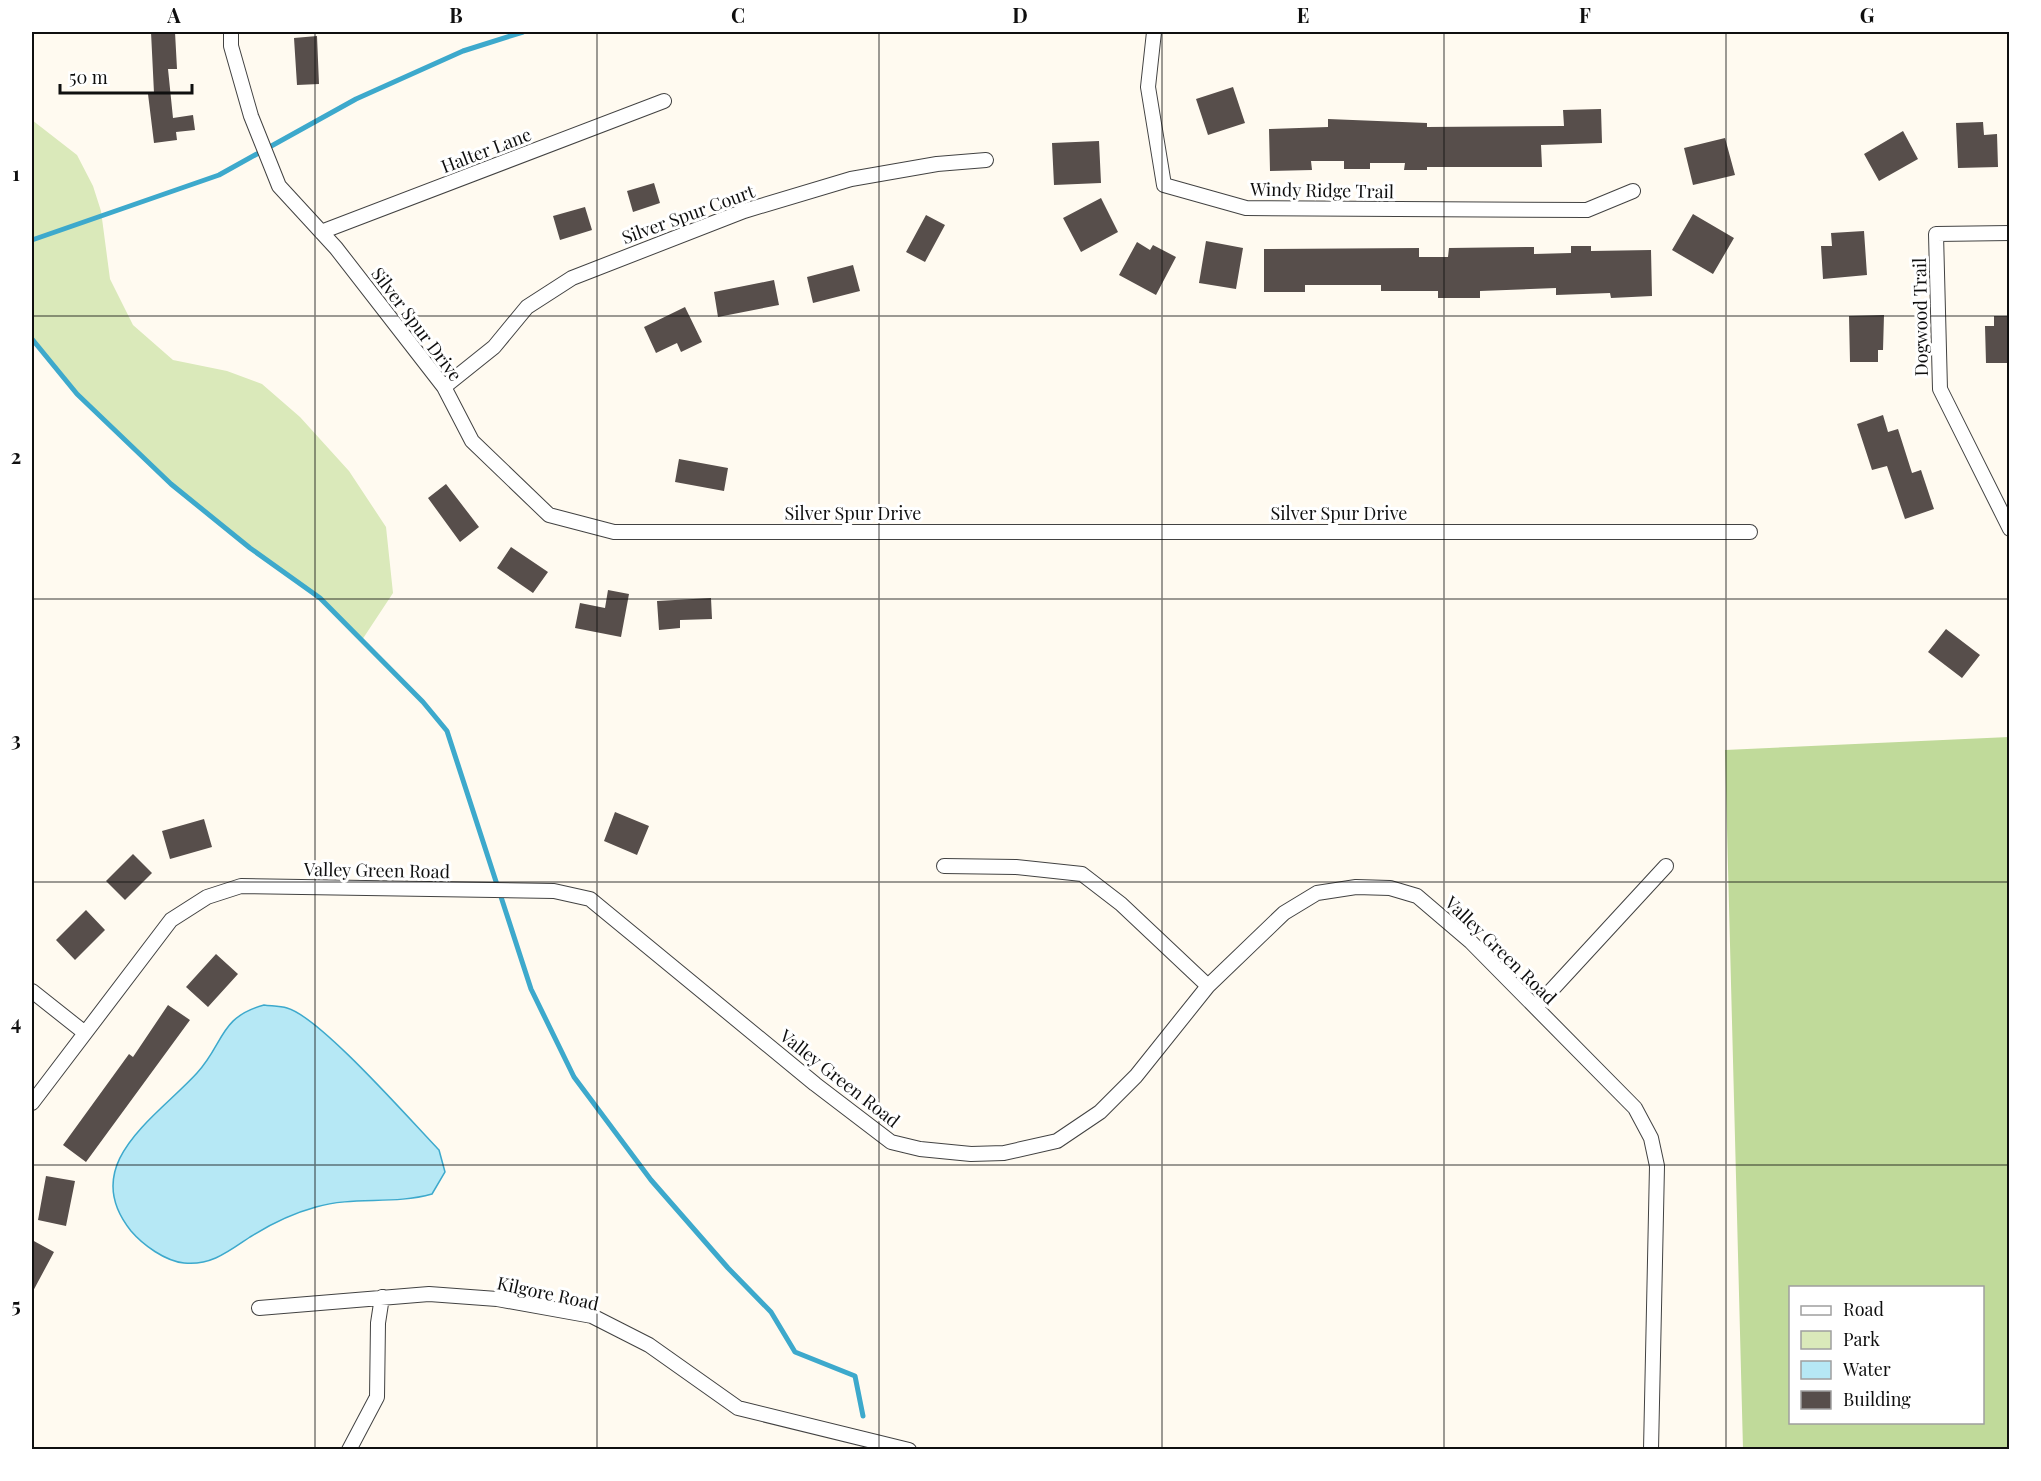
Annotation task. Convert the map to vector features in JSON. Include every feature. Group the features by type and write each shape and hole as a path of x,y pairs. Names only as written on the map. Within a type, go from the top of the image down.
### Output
{"street":[{"name":"Silver Spur Drive","path":"231,32 231,46 251,116 279,186 321,232 444,387 472,441 549,515 614,532 1750,532"},
{"name":"Windy Ridge Trail","path":"1154,32 1148,87 1164,185 1246,208 1587,210 1633,191"},
{"name":"Halter Lane","path":"321,232 664,101"},
{"name":"Silver Spur Court","path":"444,387 494,347 527,307 572,278 744,211 851,179 937,164 986,160"},
{"name":"Dogwood Trail","path":"2010,233 1936,234 1940,389 2010,530"},
{"path":"944,866 1016,867 1082,874 1121,904 1208,986"},
{"path":"1536,1007 1666,866"},
{"name":"Valley Green Road","path":"32,1103 171,920 207,897 242,886 554,891 590,899 815,1084 891,1142 920,1149 971,1154 1004,1153 1057,1141 1100,1112 1136,1076 1208,986 1284,913 1317,893 1356,887 1390,888 1417,896 1471,942 1635,1108 1651,1138 1657,1166 1651,1449"},
{"path":"32,991 85,1033"},
{"name":"Kilgore Road","path":"259,1308 429,1294 497,1299 592,1316 649,1345 738,1408 909,1449"},
{"path":"349,1449 377,1397 378,1323 382,1298"}],"green space":[{"path":"32,120 77,155 93,186 101,211 110,279 133,325 173,360 227,371 262,384 300,417 349,471 386,527 393,593 362,640 313,592 250,548 170,484 77,394 32,339"},
{"path":"2009,737 2009,1449 1743,1449 1725,750"}],"water":[{"path":"264,1005 287,1008 302,1015 342,1049 439,1150 445,1172 432,1194 316,1207 273,1224 211,1260 194,1263 177,1262 155,1252 131,1231 117,1207 113,1184 118,1163 129,1143 144,1125 206,1062 230,1024 249,1010"}],"building":[{"path":"151,32 175,32 177,69 168,69 173,118 193,115 195,130 176,132 177,140 154,143 148,94 154,93"},
{"path":"317,36 319,84 297,85 294,38"},
{"path":"1233,87 1245,123 1208,135 1196,99"},
{"path":"1601,109 1602,143 1541,145 1542,167 1427,167 1427,170 1404,170 1405,163 1370,163 1370,169 1344,169 1344,161 1311,161 1312,170 1270,171 1269,129 1328,127 1328,119 1427,123 1427,127 1564,126 1563,110"},
{"path":"1983,122 1984,135 1997,134 1998,167 1958,168 1956,123"},
{"path":"1903,131 1918,159 1879,181 1864,154"},
{"path":"1725,138 1735,175 1693,185 1684,148"},
{"path":"1099,141 1101,183 1054,185 1052,143"},
{"path":"654,183 660,203 633,212 627,191"},
{"path":"1101,198 1118,232 1081,252 1063,218"},
{"path":"585,207 592,230 560,240 553,216"},
{"path":"1693,214 1734,238 1713,274 1672,250"},
{"path":"926,215 945,225 925,262 906,252"},
{"path":"1864,231 1867,275 1823,279 1821,246 1832,246 1831,233"},
{"path":"1206,241 1243,248 1236,289 1199,283"},
{"path":"1137,242 1150,250 1153,245 1176,257 1156,295 1119,275"},
{"path":"1571,246 1591,246 1591,251 1651,250 1652,296 1611,298 1610,293 1556,295 1556,288 1480,291 1480,298 1438,298 1438,291 1381,291 1381,285 1305,285 1305,292 1264,292 1264,249 1419,248 1419,257 1448,257 1449,248 1534,247 1534,254 1571,253"},
{"path":"853,265 860,291 813,303 807,277"},
{"path":"774,280 779,305 718,317 714,292"},
{"path":"685,307 702,342 681,352 677,343 656,353 644,327"},
{"path":"1884,315 1883,350 1878,350 1878,362 1850,362 1849,316"},
{"path":"1994,316 2010,316 2010,363 1986,363 1985,326 1994,326"},
{"path":"1883,415 1888,432 1898,429 1912,473 1921,470 1934,509 1905,519 1887,466 1872,470 1857,424"},
{"path":"679,459 728,468 724,491 675,482"},
{"path":"446,484 479,527 460,542 428,498"},
{"path":"511,547 548,572 533,593 497,568"},
{"path":"608,590 629,594 621,637 575,628 580,603 605,608"},
{"path":"711,598 712,619 680,620 680,628 659,630 657,601"},
{"path":"1946,629 1980,655 1962,678 1928,652"},
{"path":"615,812 649,826 637,855 604,841"},
{"path":"204,819 212,847 170,859 162,831"},
{"path":"133,854 152,873 125,900 106,881"},
{"path":"86,910 105,930 75,960 56,940"},
{"path":"216,954 238,974 208,1007 186,987"},
{"path":"168,1005 190,1020 86,1162 63,1145 129,1054 133,1057"},
{"path":"46,1176 75,1181 66,1226 38,1220"},
{"path":"32,1240 54,1252 32,1293"}],"waterway":[{"path":"32,240 219,175 356,99 463,51 523,32"},
{"path":"32,339 77,394 171,484 250,548 320,598 423,702 447,731 531,989 574,1077 651,1180 728,1268 771,1312 795,1352 855,1376 863,1416"}]}
